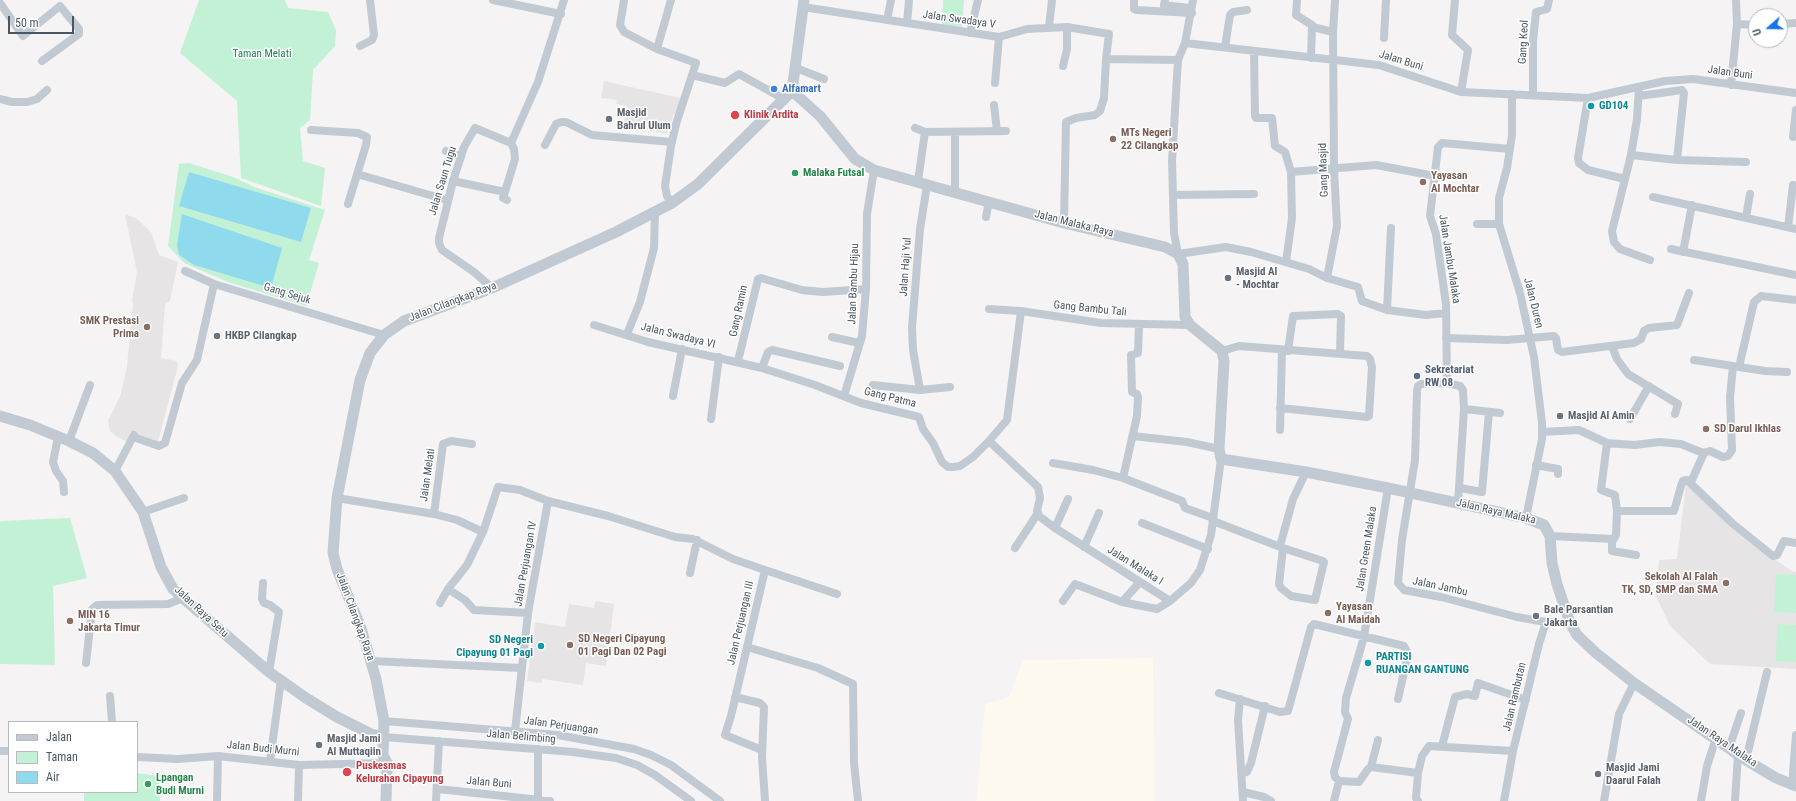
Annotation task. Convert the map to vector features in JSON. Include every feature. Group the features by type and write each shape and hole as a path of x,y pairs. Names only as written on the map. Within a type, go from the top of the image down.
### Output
{"street":[{"path":"360,46 372,40 374,36 370,0"},
{"path":"493,0 516,2 518,6 561,14"},
{"path":"453,181 506,196 515,159 514,149 511,143 538,82 561,14 564,0"},
{"path":"624,0 621,29 627,35 657,49 695,62 696,65 676,124 672,142 665,186 667,196 672,203"},
{"path":"657,49 671,0"},
{"path":"887,20 891,0"},
{"path":"907,23 909,0"},
{"path":"970,33 978,0"},
{"path":"1049,27 1052,0"},
{"path":"1134,0 1134,9 1136,10 1192,11"},
{"path":"1164,0 1164,5 1192,11"},
{"path":"1063,601 1075,584 1122,602 1157,609 1170,601 1196,577 1208,549 1213,519 1220,454 1224,361 1222,351 1190,325 1186,317 1183,264 1178,254 1172,195 1172,161 1178,60 1185,43 1193,0"},
{"path":"1297,0 1296,15 1311,24 1312,27 1333,32"},
{"name":"Gang Masjid","path":"1327,278 1337,226 1334,169 1333,32 1335,0"},
{"path":"1384,38 1386,0"},
{"path":"1455,0 1452,35 1468,50 1461,92"},
{"name":"Gang Keol","path":"1533,94 1533,41 1536,12 1547,9 1549,0"},
{"path":"1731,85 1737,24 1736,0"},
{"path":"692,75 725,84 731,81 738,74 788,95 796,68 801,2"},
{"name":"Jalan Swadaya V","path":"801,2 887,20 999,37 1027,29 1049,27 1067,27 1109,34 1106,59"},
{"path":"0,3 22,36 60,6 79,30 79,34 42,61"},
{"path":"1225,47 1230,15 1233,12 1247,10"},
{"path":"1737,24 1748,24"},
{"path":"1063,66 1067,49 1067,27"},
{"path":"1311,58 1312,27"},
{"path":"995,83 999,37"},
{"name":"Jalan Buni","path":"1185,43 1379,65 1461,92 1533,94 1588,98 1665,81 1693,79 1796,93"},
{"path":"1254,52 1255,116 1256,118 1272,118 1275,146 1285,152 1291,172 1292,218 1286,262"},
{"path":"1064,223 1066,122 1076,118 1095,115 1100,111 1104,98 1106,59 1178,60"},
{"path":"796,68 824,79"},
{"path":"1639,87 1637,119 1631,155 1612,231 1614,242 1620,249 1650,260"},
{"path":"0,99 12,102 27,102 37,99 47,90"},
{"path":"1639,96 1682,90 1684,93 1677,160"},
{"name":"Jalan Duren","path":"1512,94 1510,149 1499,198 1499,224 1520,293 1534,357 1542,432 1542,439 1526,518"},
{"name":"Jalan Malaka Raya","path":"788,95 820,116 854,159 874,170 1064,223 1165,247 1178,254"},
{"name":"Jalan Cilangkap Raya","path":"386,801 382,758 384,721 372,661 361,628 337,569 333,553 337,498 360,380 370,354 384,335 404,321 492,288 656,212 672,203 698,184 788,95"},
{"path":"1588,98 1578,158 1579,163 1588,170 1625,179"},
{"path":"994,105 997,131"},
{"path":"1793,137 1796,110"},
{"path":"545,145 556,124 561,122 566,122 592,135 672,142"},
{"name":"Jalan Saun Tugu","path":"492,288 474,272 442,250 439,246 439,238 447,200 453,181 461,157 475,128 511,143"},
{"path":"915,128 925,132 1006,131"},
{"path":"311,130 358,133 367,137 348,204"},
{"name":"Jalan Haji Yul","path":"920,390 913,350 912,327 920,229 925,132"},
{"path":"955,132 955,192"},
{"name":"Jalan Jambu Malaka","path":"1447,383 1446,313 1436,234 1430,216 1438,147 1442,143 1510,149"},
{"path":"446,151 461,157"},
{"path":"1631,155 1677,160 1746,162"},
{"path":"1291,172 1376,165 1434,176"},
{"name":"Jalan Bambu Hijau","path":"844,396 862,336 866,289 867,214 874,170"},
{"path":"357,174 447,200"},
{"path":"1653,197 1792,228 1793,185"},
{"path":"1172,195 1254,194"},
{"path":"1746,218 1750,194"},
{"path":"986,217 989,201"},
{"path":"1682,252 1692,205"},
{"name":"Jalan Swadaya VI","path":"656,212 654,248 640,302 627,334 648,342 738,361 844,396"},
{"path":"1477,224 1499,224"},
{"path":"1387,310 1391,228"},
{"path":"1178,254 1226,247 1286,262 1309,269 1327,278 1358,287 1362,301 1387,310 1426,315 1446,313"},
{"path":"1671,249 1796,275"},
{"name":"Gang Sejuk","path":"185,271 214,284 384,335"},
{"name":"Gang Ramin","path":"738,361 758,279 761,278 802,290 823,292 866,289"},
{"path":"115,471 134,436 159,446 165,443 182,383 197,360 214,284"},
{"path":"1446,338 1507,340 1555,337 1558,350 1562,352 1639,341 1644,331 1648,328 1677,325 1688,293"},
{"path":"1542,432 1579,430 1607,443 1634,444 1660,442 1681,444 1704,453 1706,451 1710,451 1725,457 1728,456 1732,450 1730,397 1736,367 1754,302 1761,296 1796,300"},
{"name":"Gang Bambu Tali","path":"989,309 1021,311 1072,320 1139,325 1190,325"},
{"path":"1015,548 1038,513 1040,498 1038,487 989,441 1007,420 1021,311"},
{"path":"1280,430 1280,408 1285,351 1292,316 1338,314 1341,316 1340,354"},
{"path":"594,325 627,334"},
{"path":"1123,478 1133,436 1138,397 1137,394 1132,392 1131,355 1138,353 1139,325"},
{"path":"832,337 859,343"},
{"path":"1222,351 1239,346 1285,351 1367,356 1372,363 1369,416 1367,417 1280,408"},
{"path":"1612,346 1617,359 1628,374 1678,404 1675,414"},
{"path":"673,396 682,349"},
{"path":"762,368 768,352 772,350 840,366"},
{"path":"711,419 719,357"},
{"path":"1694,360 1736,367 1787,372"},
{"path":"1409,493 1415,460 1418,386 1421,384 1447,383 1461,387 1463,390 1464,409 1458,503"},
{"path":"69,442 90,384"},
{"path":"873,385 920,390 950,388"},
{"path":"1630,419 1648,386"},
{"name":"Gang Patma","path":"844,396 861,403 919,417 923,429 933,443 942,462 948,467 960,466 989,441"},
{"path":"1464,409 1500,413"},
{"path":"1460,488 1482,492 1489,412"},
{"name":"Jalan Raya Setu","path":"0,416 30,425 93,453 115,471 143,512 161,567 173,588 183,598 269,672 337,717 371,734 384,737"},
{"path":"1133,436 1187,442 1220,454"},
{"path":"58,437 53,462 56,471 63,481 64,492"},
{"name":"Jalan Melati","path":"434,514 443,444 451,441 472,444"},
{"path":"1607,443 1601,490 1615,495 1617,511 1616,535 1612,539 1612,551 1636,555"},
{"path":"1691,482 1704,453"},
{"name":"Jalan Raya Malaka","path":"1220,454 1306,472 1387,492 1409,493 1458,503 1526,518 1544,525 1550,536 1552,562 1557,584 1570,623 1577,635 1585,644 1634,683 1738,754 1776,778 1794,786"},
{"path":"1053,463 1093,470 1123,478 1182,501 1185,508 1281,547 1324,562 1315,600 1311,601 1291,596 1281,588 1279,584 1281,547 1293,499 1306,472"},
{"path":"1536,465 1558,469 1558,474"},
{"path":"1617,511 1674,511 1683,481 1686,480 1691,482 1732,524 1773,556 1777,555 1784,541 1796,543"},
{"path":"440,603 448,589 467,565 483,532 498,487 520,490 548,501"},
{"name":"Jalan Green Malaka","path":"1339,781 1335,777 1334,772 1348,719 1345,712 1346,698 1364,637 1387,492"},
{"name":"Jalan Jambu","path":"1409,493 1398,576 1398,582 1401,588 1517,617 1546,622"},
{"path":"143,512 184,498"},
{"name":"Jalan Melati","path":"337,498 434,514 457,520 483,532"},
{"path":"1055,528 1068,499"},
{"name":"Jalan Perjuangan III","path":"548,501 608,516 674,536 697,540 733,559 765,570 725,735 762,750"},
{"name":"Jalan Perjuangan IV","path":"515,731 528,613 548,501"},
{"name":"Jalan Malaka I","path":"1038,513 1055,528 1170,601"},
{"path":"1084,547 1099,513"},
{"path":"1142,523 1208,549"},
{"path":"1550,536 1612,539"},
{"path":"690,573 697,540"},
{"path":"765,570 837,594"},
{"path":"1122,602 1140,582"},
{"path":"263,583 262,600 264,603 270,605 279,612 269,672"},
{"path":"448,589 465,600 474,610 528,613"},
{"path":"86,663 92,609 97,605 168,604 183,598"},
{"path":"1546,622 1570,623"},
{"name":"Jalan Rambutan","path":"1504,801 1513,751 1539,644 1546,622"},
{"path":"1219,694 1265,706 1280,712 1288,711 1312,625 1401,645 1406,648 1408,654 1398,699"},
{"path":"747,647 818,668 850,682 854,688 854,763 858,801"},
{"path":"372,661 521,668"},
{"path":"1738,754 1767,672"},
{"path":"270,761 281,680"},
{"path":"1442,746 1455,698 1467,694 1475,696 1478,683 1526,700"},
{"path":"1604,801 1618,714 1634,683"},
{"path":"110,696 112,721"},
{"path":"735,696 760,703 764,707 765,728 762,750 765,801"},
{"path":"1240,699 1238,720 1243,797 1264,797 1271,801"},
{"path":"1242,773 1247,772 1251,763 1265,706"},
{"path":"1735,801 1741,713"},
{"name":"Jalan Perjuangan","path":"384,721 558,735 644,752 671,765 720,801"},
{"path":"371,734 379,742 382,758"},
{"path":"1794,786 1796,735"},
{"name":"Jalan Belimbing","path":"384,737 538,749 616,758 637,765 671,785 691,801"},
{"path":"1701,801 1707,766 1716,738"},
{"path":"1334,801 1339,781 1361,781 1371,766 1378,740"},
{"path":"436,801 438,789 439,741"},
{"path":"1418,801 1416,798 1418,773 1426,747 1431,745 1513,751"},
{"path":"538,749 538,801"},
{"path":"217,801 218,756"},
{"name":"Jalan Budi Murni","path":"138,757 178,759 218,756 300,765 382,758"},
{"path":"298,801 300,765"},
{"path":"1371,766 1418,773"},
{"name":"Jalan Buni","path":"438,789 486,797 550,801"}],"shaded area":[{"path":"604,81 680,98 678,113 674,114 667,134 624,124 627,106 616,104 617,100 601,98"},
{"name":"SMK Prestasi Prima","path":"125,214 137,219 151,232 159,255 178,262 170,301 165,304 161,358 177,361 178,366 158,442 135,438 128,442 117,437 110,431 108,421 121,394 127,366 133,304 132,300 137,272"},
{"name":"Sekolah Al Falah TK, SD, SMP dan SMA","path":"1686,485 1758,548 1792,571 1796,572 1796,669 1710,664 1670,626 1655,594 1659,560 1677,559"},
{"name":"SD Negeri Cipayung 01 Pagi Dan 02 Pagi","path":"595,601 614,604 606,666 586,663 583,685 542,679 542,683 527,681 535,622 565,627 569,604 594,608"},
{"path":"1153,658 1154,801 976,801 985,704 1009,697 1023,660"}],"green space":[{"name":"Taman Melati","path":"199,0 285,0 288,8 328,12 336,30 335,46 313,70 310,120 300,128 303,161 325,168 321,206 241,178 237,101 180,53"},
{"path":"943,0 964,0 962,27 942,25"},
{"path":"189,163 233,177 257,188 325,210 309,260 319,263 306,306 228,282 184,263 168,246 179,164"},
{"path":"70,518 87,578 53,586 55,665 0,664 0,521"},
{"path":"1776,574 1796,575 1796,613 1774,612"},
{"path":"1777,624 1796,625 1796,662 1776,661"},
{"name":"Lpangan Budi Murni","path":"138,773 159,776 160,801 84,801 84,793 138,793"}],"water":[{"path":"189,172 311,208 301,242 179,206"},
{"path":"182,214 282,248 271,288 194,265 179,255 177,245"}],"place":[{"name":"Alfamart","path":"774,89"},
{"name":"GD104","path":"1591,106"},
{"name":"Klinik Ardita","path":"735,115"},
{"name":"Masjid Bahrul Ulum","path":"609,119"},
{"name":"MTs Negeri 22 Cilangkap","path":"1113,139"},
{"name":"Malaka Futsal","path":"795,173"},
{"name":"Yayasan Al Mochtar","path":"1423,182"},
{"name":"Masjid Al - Mochtar","path":"1228,278"},
{"name":"SMK Prestasi Prima","path":"147,327"},
{"name":"HKBP Cilangkap","path":"217,336"},
{"name":"Sekretariat RW 08","path":"1417,376"},
{"name":"Masjid Al Amin","path":"1560,416"},
{"name":"SD Darul Ikhlas","path":"1706,429"},
{"name":"Sekolah Al Falah TK, SD, SMP dan SMA","path":"1726,583"},
{"name":"Yayasan Al Maidah","path":"1328,613"},
{"name":"Bale Parsantian Jakarta","path":"1536,616"},
{"name":"MIN 16 Jakarta Timur","path":"70,621"},
{"name":"SD Negeri Cipayung 01 Pagi Dan 02 Pagi","path":"570,645"},
{"name":"SD Negeri Cipayung 01 Pagi","path":"541,646"},
{"name":"PARTISI RUANGAN GANTUNG","path":"1368,663"},
{"name":"Masjid Jami Al Muttaqiin","path":"319,745"},
{"name":"Puskesmas Kelurahan Cipayung","path":"347,772"},
{"name":"Masjid Jami Daarul Falah","path":"1598,774"},
{"name":"Lpangan Budi Murni","path":"148,784"}]}
